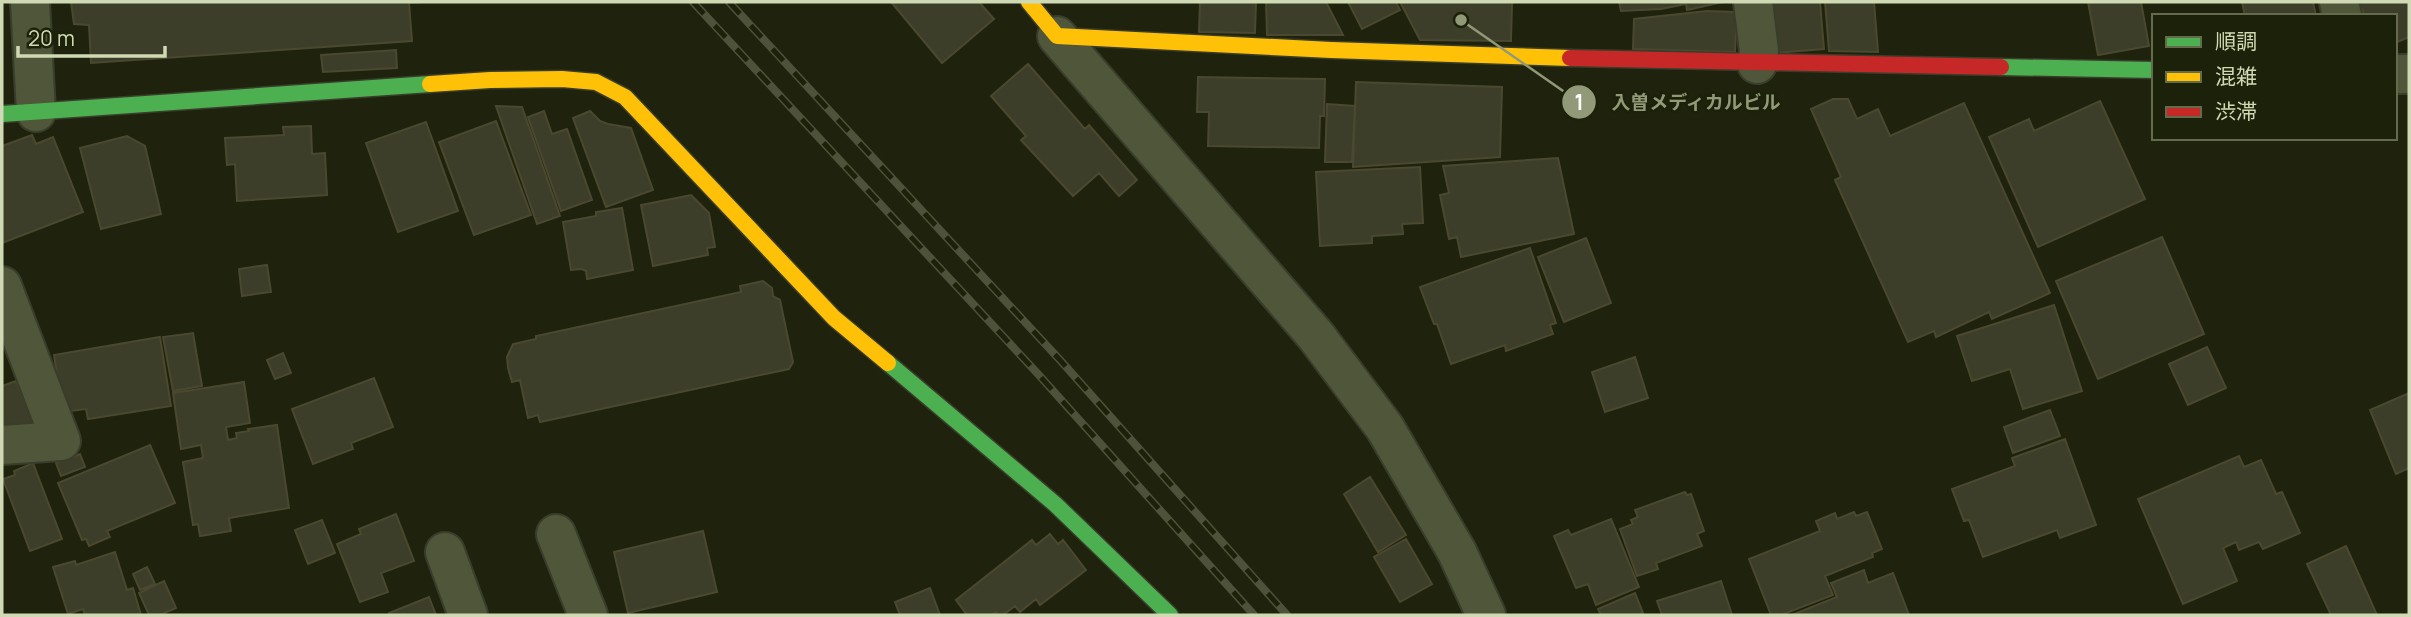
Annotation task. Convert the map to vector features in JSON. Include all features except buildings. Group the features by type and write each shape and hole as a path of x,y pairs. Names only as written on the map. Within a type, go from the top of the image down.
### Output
{"street":[{"path":"30,2 19,113 490,80 562,79 596,82 625,97 834,318 1055,504 1170,615"},
{"path":"1028,2 1316,336 1385,428 1457,552 1486,615"},
{"path":"1753,2 1759,51 1757,64"},
{"path":"1057,36 1176,43 1757,64 2152,70"},
{"path":"2,286 61,441 2,444"},
{"path":"556,534 589,615"},
{"path":"445,552 468,615"}],"railway":[{"path":"693,2 1038,374 1254,615"},
{"path":"729,2 1060,360 1287,615"}],"traffic: fast":[{"path":"2001,67 2152,70"},
{"path":"2,114 430,84"},
{"path":"888,363 1055,504 1170,615"}],"traffic: slow":[{"path":"1029,2 1057,36 1331,50 1570,58"},
{"path":"430,84 562,79 596,82 625,97 834,318 888,363"}],"traffic: jam":[{"path":"1570,58 2001,67"}],"place":[{"name":"入曽メディカルビル","path":"1461,20"}]}
